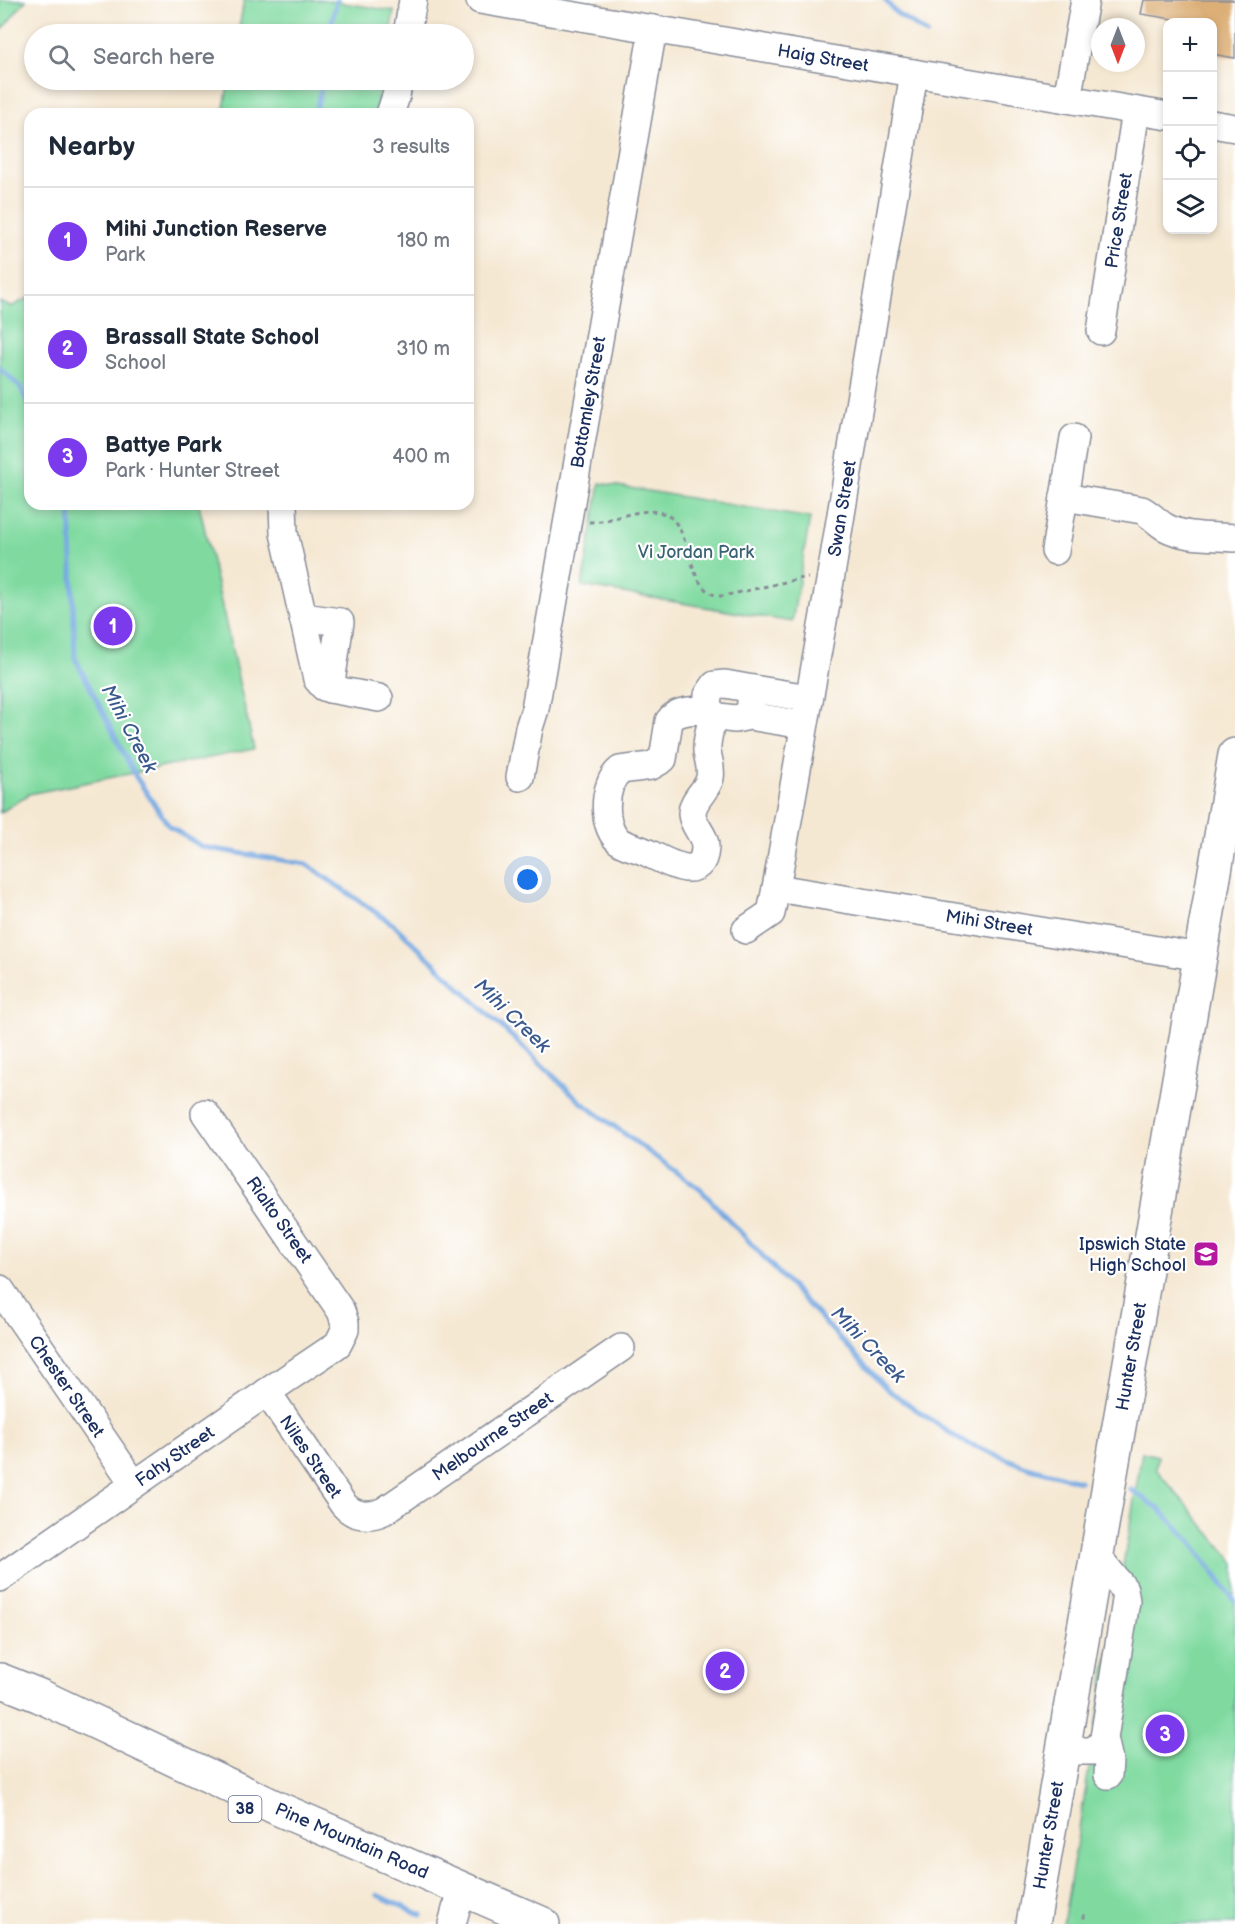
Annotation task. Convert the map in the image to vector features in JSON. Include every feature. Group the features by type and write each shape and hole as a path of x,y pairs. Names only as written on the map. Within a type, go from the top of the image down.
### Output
{"main road":[{"name":"Hunter Street","path":"1033,1924 1086,1747 1097,1556 1235,755"},
{"name":"Pine Mountain Road","path":"0,1680 40,1696 279,1809 488,1924"},
{"name":"Pine Mountain Road","path":"0,1698 35,1710 458,1908 543,1924"}],"street":[{"path":"409,24 413,0"},
{"name":"Haig Street","path":"480,0 1163,115"},
{"path":"1067,99 1085,0"},
{"name":"Bottomley Street","path":"520,777 535,709 653,29"},
{"name":"Swan Street","path":"746,930 771,913 776,888 830,581 914,73"},
{"path":"392,108 397,90"},
{"name":"Price Street","path":"1101,331 1136,111"},
{"path":"1217,125 1235,128"},
{"path":"1055,551 1074,438"},
{"path":"1064,497 1142,510 1173,531 1199,536 1235,538"},
{"path":"283,510 284,533 317,679 324,687 330,689 379,698"},
{"path":"804,725 749,716 735,719 710,712 678,713 669,721 663,759 651,766 620,770 609,782 608,826 613,835 622,843 645,851 680,869 692,868 700,863 706,844 692,813 694,803 706,787 711,774 707,751 710,712 708,695 715,685 725,684 809,698"},
{"path":"749,716 753,689"},
{"name":"Mihi Street","path":"776,888 1202,957"},
{"name":"Rialto Street","path":"205,1113 342,1311 345,1329"},
{"name":"Chester Street","path":"0,1289 134,1484"},
{"name":"Fahy Street","path":"0,1578 338,1344 345,1329"},
{"name":"Melbourne Street","path":"361,1515 373,1515 384,1511 621,1348"},
{"name":"Niles Street","path":"267,1392 343,1504 351,1512 361,1515"},
{"path":"1086,1747 1126,1601 1124,1589 1097,1556"}],"path":[{"path":"567,518 590,523 646,511 664,513 676,523 699,579 706,592 714,596 803,578 830,581"},
{"path":"1084,1914 1084,1924"}],"green space":[{"path":"0,0 26,0 0,32"},
{"path":"244,0 325,0 394,11 392,24 240,24"},
{"path":"227,90 380,90 376,108 224,108"},
{"path":"24,300 24,510 200,510 254,749 29,794 0,813 0,302 11,307"},
{"name":"Vi Jordan Park","path":"600,483 810,518 792,622 582,586"},
{"path":"1142,1452 1158,1456 1156,1469 1235,1563 1235,1924 1063,1924"}],"building":[{"path":"1144,0 1235,0 1235,58 1217,55 1217,18 1167,18 1141,14"}],"waterway":[{"path":"331,24 337,0"},
{"path":"885,0 895,12 927,34"},
{"path":"316,108 321,90"},
{"name":"Mihi Creek","path":"0,368 21,388 24,395"},
{"name":"Mihi Creek","path":"70,510 75,658 136,777 169,826 202,847 306,864 394,925 581,1102 701,1190 888,1390 960,1440 1027,1467 1079,1481"},
{"name":"Mihi Creek","path":"1131,1490 1158,1508 1190,1540 1235,1601"},
{"path":"377,1895 422,1915"}],"place":[{"name":"Mihi Junction Reserve","path":"113,626"},
{"name":"Ipswich State High School","path":"1206,1254"},
{"name":"Brassall State School","path":"725,1671"},
{"name":"Battye Park","path":"1165,1734"}]}
